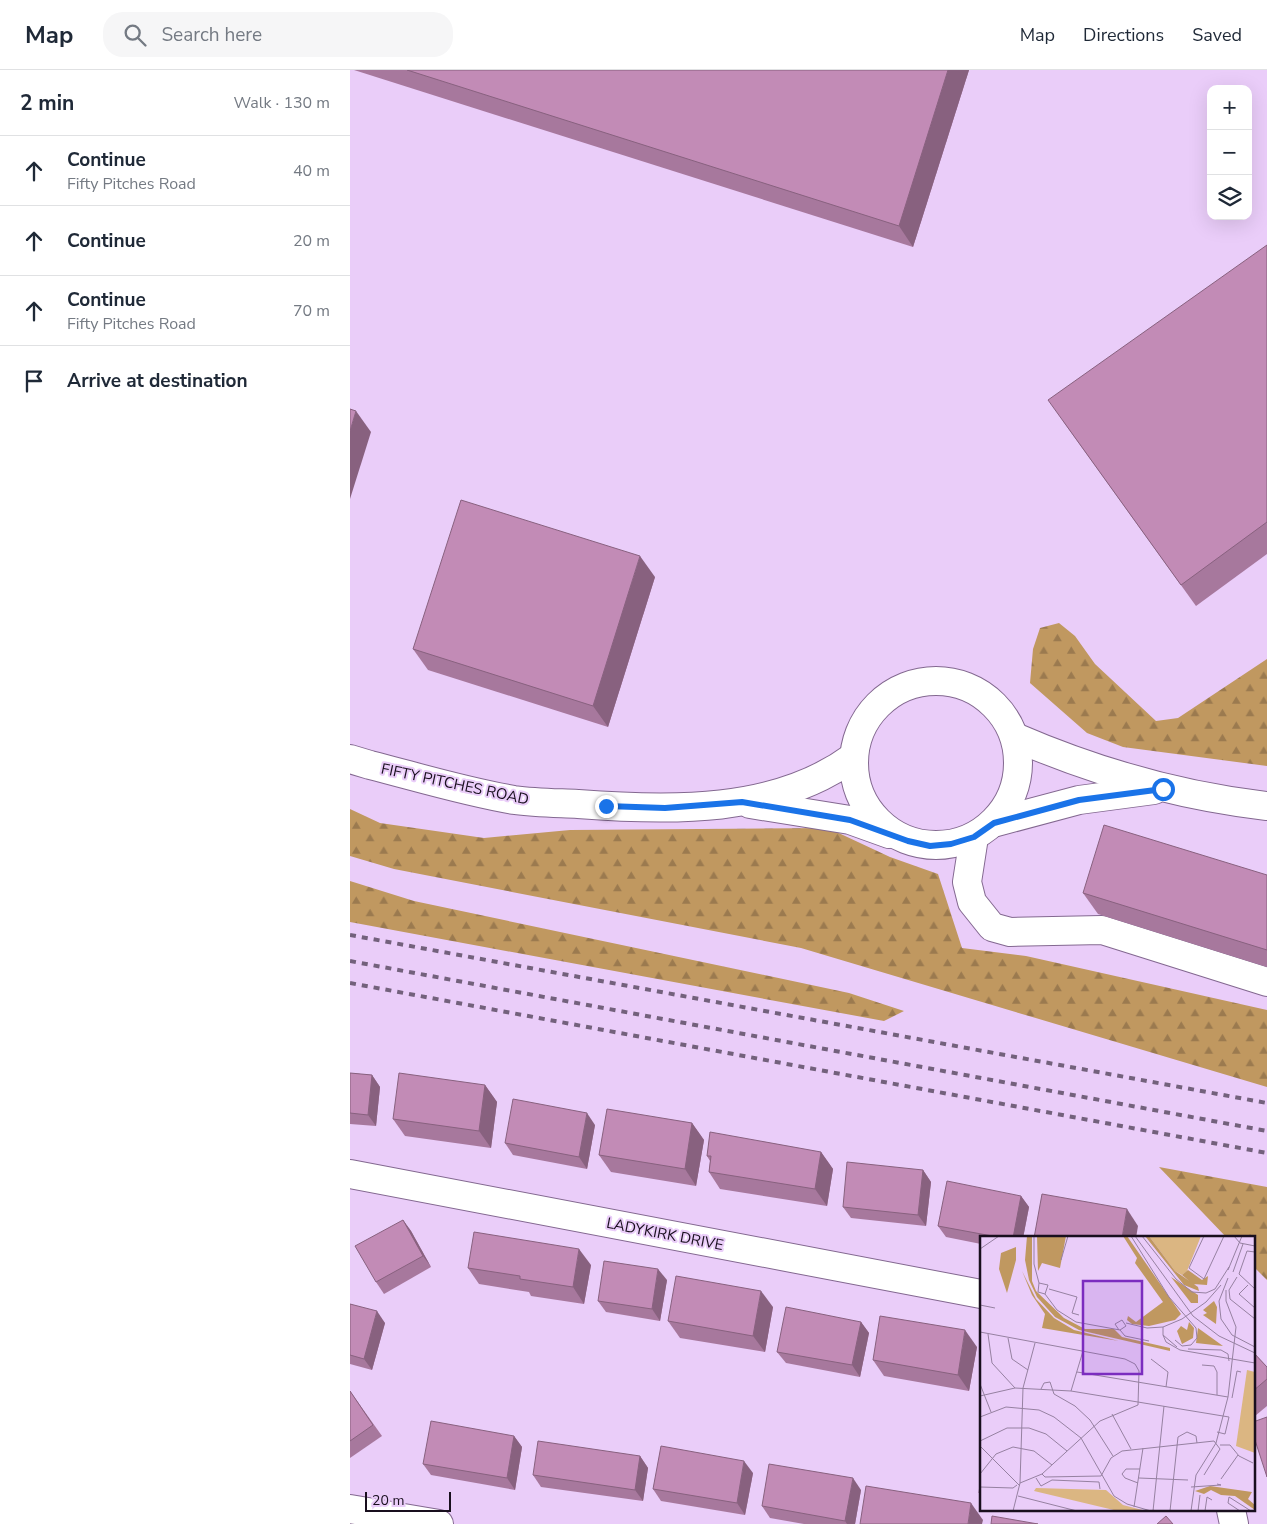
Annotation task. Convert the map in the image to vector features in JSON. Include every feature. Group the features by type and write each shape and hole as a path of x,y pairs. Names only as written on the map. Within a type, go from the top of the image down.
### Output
{"street":[{"path":"967,882 984,830 1009,803 1017,778 1018,751 1015,737 1009,723 989,700 960,684 939,680 920,682 894,692 869,714 856,740 853,757 858,793 871,814 888,830 947,857 967,882 972,902 992,928 1000,931 1102,930 1267,982"},
{"path":"1015,737 1060,756 1163,789 1267,806"},
{"name":"FIFTY PITCHES ROAD","path":"350,759 514,800 665,808 742,802 807,783 834,772 853,757"},
{"path":"919,843 951,844 984,830 1079,800 1163,789"},
{"name":"FIFTY PITCHES ROAD","path":"742,802 850,820 919,843"},
{"name":"LADYKIRK DRIVE","path":"350,1174 980,1294"},
{"path":"350,1509 439,1524"}],"green space":[{"path":"1059,623 1075,636 1095,664 1156,721 1178,718 1267,659 1267,766 1123,747 1087,733 1030,683 1033,649 1040,628"},
{"path":"350,809 380,823 484,838 570,830 828,828 890,857 938,874 962,948 1026,956 1267,1010 1267,1087 801,948 394,869 350,856"},
{"path":"350,881 414,901 849,993 904,1011 884,1021 350,922"},
{"path":"1159,1167 1267,1187 1267,1280 1254,1267 1254,1236 1225,1236"}],"building":[{"path":"407,70 948,70 899,226"},
{"path":"1267,245 1267,522 1181,585 1048,400"},
{"path":"350,409 356,411 350,431"},
{"path":"461,500 640,556 593,706 413,649"},
{"path":"1104,825 1267,875 1267,950 1083,893"},
{"path":"350,1073 372,1075 368,1115 350,1113"},
{"path":"399,1073 485,1085 479,1131 393,1119"},
{"path":"513,1099 587,1113 579,1157 505,1143"},
{"path":"607,1109 692,1123 685,1169 599,1155"},
{"path":"710,1132 821,1152 815,1189 709,1172 711,1156 707,1156"},
{"path":"847,1162 923,1170 918,1215 843,1207"},
{"path":"947,1181 1021,1196 1013,1236 992,1236 938,1226"},
{"path":"1042,1194 1127,1209 1122,1236 1034,1236"},
{"path":"403,1220 423,1256 376,1282 355,1246"},
{"path":"474,1232 579,1249 573,1287 520,1279 520,1276 468,1268"},
{"path":"604,1261 658,1269 652,1309 598,1301"},
{"path":"676,1276 761,1291 753,1336 668,1321"},
{"path":"350,1304 377,1311 364,1359 350,1355"},
{"path":"786,1307 861,1322 852,1365 777,1352"},
{"path":"880,1316 965,1330 958,1375 873,1360"},
{"path":"1254,1353 1267,1367 1267,1379 1254,1390"},
{"path":"350,1391 373,1425 350,1441"},
{"path":"1267,1417 1267,1477 1254,1437 1254,1422"},
{"path":"431,1421 514,1436 507,1478 423,1464"},
{"path":"538,1441 640,1456 635,1490 533,1475"},
{"path":"661,1446 744,1461 737,1503 653,1489"},
{"path":"769,1464 853,1478 845,1521 762,1506"},
{"path":"866,1486 971,1503 968,1524 860,1524"},
{"path":"992,1516 1038,1524 991,1524"},
{"path":"1166,1516 1173,1524 1157,1524"}],"railway":[{"path":"350,935 1267,1103"},
{"path":"350,961 1267,1131"},
{"path":"350,983 1267,1153"}],"route":[{"path":"606,806 665,808 742,802 850,820 908,841 930,846 951,844 974,837 994,823 1079,800 1163,789"}]}
